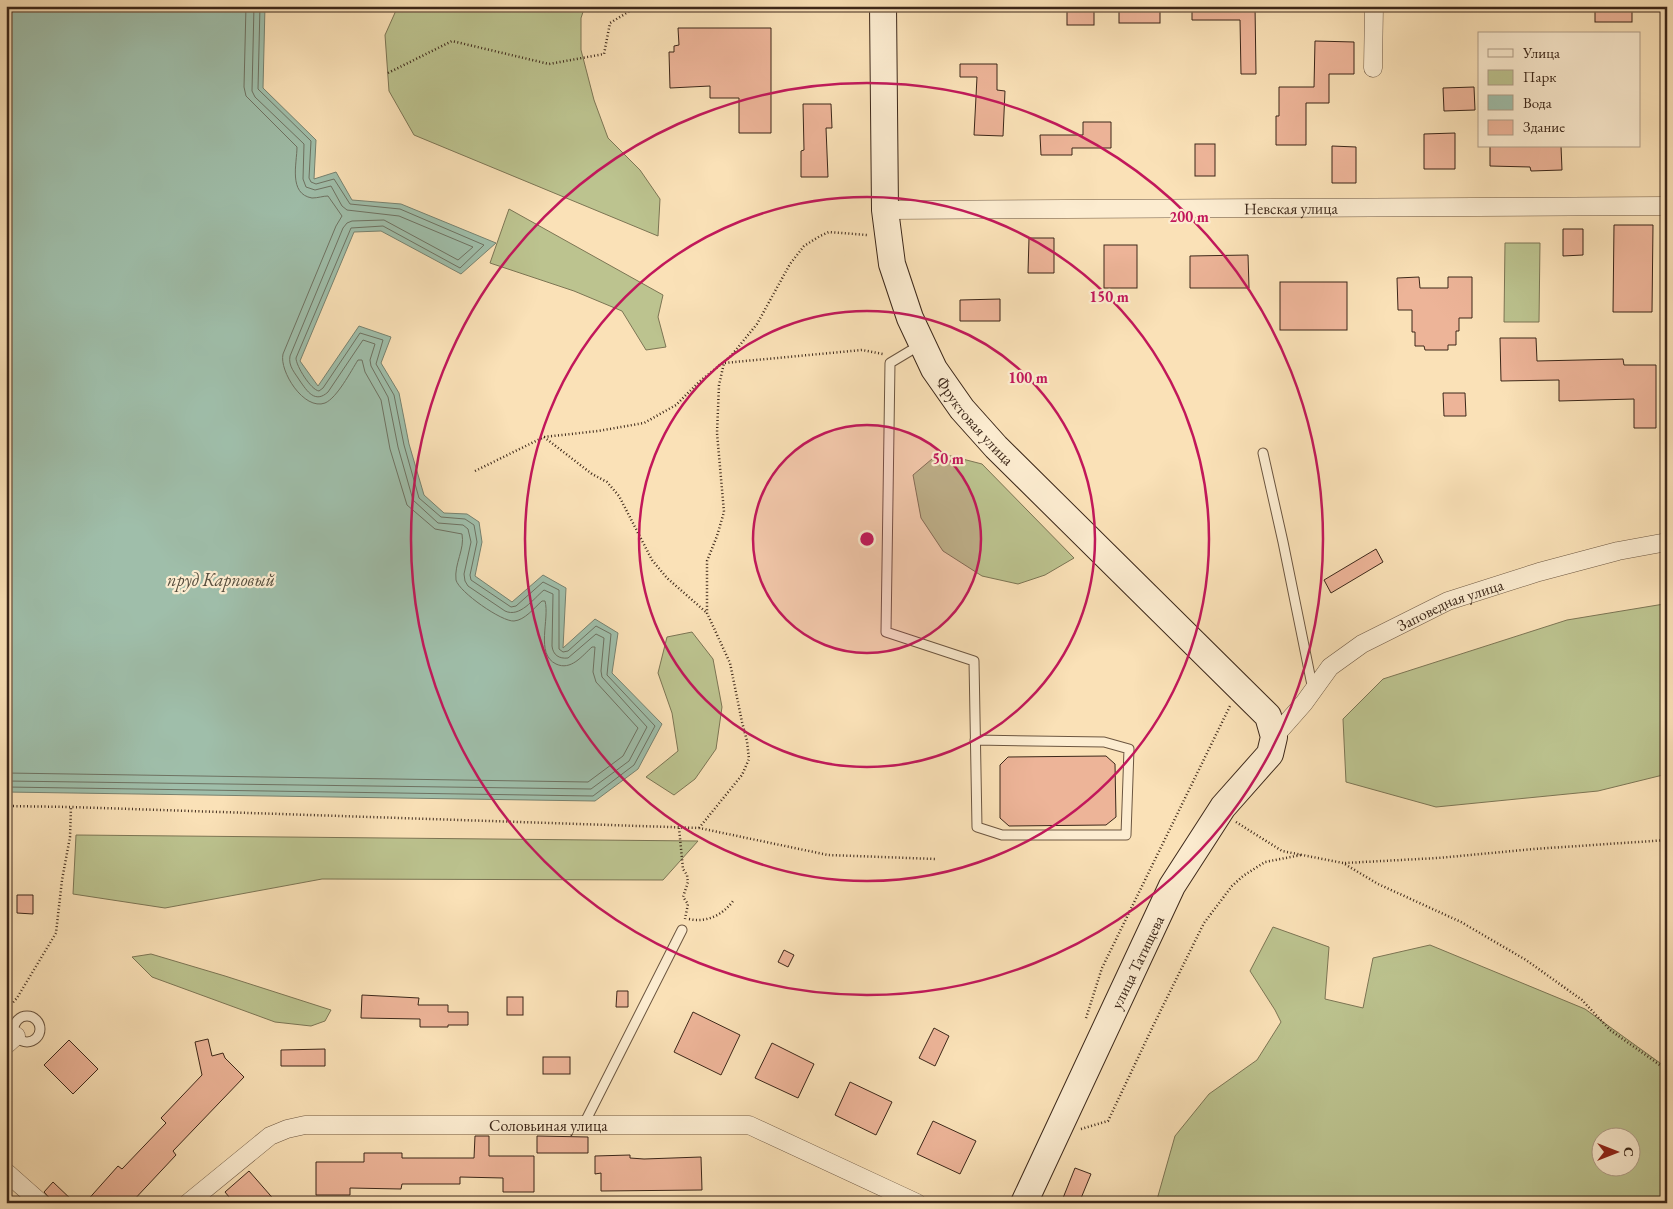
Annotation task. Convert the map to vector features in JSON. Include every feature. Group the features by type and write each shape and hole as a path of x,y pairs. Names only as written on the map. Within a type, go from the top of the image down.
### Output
{"street":[{"name":"Фруктовая улица","path":"883,6 885,210 892,264 910,318 934,368 962,409 996,447 1268,716 1274,737"},
{"path":"1373,68 1374,6"},
{"name":"Невская улица","path":"885,210 1667,206"},
{"name":"Заповедная улица","path":"1274,737 1313,691 1330,667 1362,644 1448,602 1539,572 1618,551 1667,542"},
{"name":"улица Татищева","path":"1024,1203 1172,886 1221,810 1270,754 1274,737"},
{"name":"Соловьиная улица","path":"188,1203 270,1136 287,1129 305,1125 584,1124 749,1125 917,1203"},
{"path":"6,1172 41,1203"}],"lane":[{"path":"922,344 890,363 886,632 974,661 975,740 977,827 1002,835 1126,835 1128,749 1104,742 975,740"},
{"path":"1263,453 1313,691"},
{"path":"584,1124 682,930"}],"path":[{"path":"388,74 452,41 549,64 604,54 610,23 638,6"},
{"path":"475,472 544,437 598,431 644,423 676,405 699,382 724,363 757,324 790,264 804,246 829,232 875,236"},
{"path":"724,363 862,350 899,358"},
{"path":"699,828 742,774 749,759 747,741 730,664 707,613 707,561 724,512 717,433 719,385 724,363"},
{"path":"544,437 592,474 607,482 619,496 652,560 667,578 707,613"},
{"path":"1083,1026 1102,968 1232,702"},
{"path":"6,806 699,828 828,855 936,859"},
{"path":"6,1010 18,998 56,933 62,880 70,837 71,807"},
{"path":"1221,810 1259,838 1282,851 1343,863 1428,859 1534,849 1667,840"},
{"path":"679,828 683,869 687,875 688,882 683,897 688,904 682,930"},
{"path":"1074,1131 1108,1121 1204,923 1232,886 1243,876 1265,862 1303,855"},
{"path":"1343,863 1378,884 1461,922 1526,960 1582,1000 1610,1030 1667,1070"},
{"path":"686,918 699,920 716,917 728,908 733,901"}],"green space":[{"path":"398,6 585,6 581,18 581,50 594,100 608,138 640,170 660,199 658,236 414,135 389,91 385,35"},
{"path":"509,209 663,295 658,317 666,347 646,350 622,311 574,291 490,263"},
{"path":"1505,243 1540,243 1539,322 1504,322"},
{"path":"939,453 982,464 1074,558 1045,575 1018,584 982,576 943,551 921,518 913,475"},
{"path":"1664,604 1667,606 1667,774 1598,791 1436,807 1346,782 1343,719 1383,679 1567,620"},
{"path":"692,632 713,659 722,707 716,749 695,779 674,795 646,777 678,751 672,713 658,673 667,637"},
{"path":"76,835 698,841 663,880 322,879 165,908 73,894"},
{"path":"1273,927 1329,947 1325,999 1363,1008 1373,958 1430,945 1585,1009 1667,1068 1667,1203 1156,1203 1175,1136 1209,1094 1257,1060 1281,1022 1250,971"},
{"path":"151,954 331,1010 325,1021 311,1026 275,1022 152,977 132,957"}],"water":[{"name":"пруд Карповый","path":"6,6 265,6 263,88 316,140 314,179 336,172 352,200 401,204 496,243 461,274 381,231 354,232 300,361 318,386 359,326 391,337 381,363 399,393 409,444 424,495 444,513 467,514 479,522 482,542 475,576 512,602 543,575 566,588 563,648 595,619 618,633 612,673 662,724 638,769 595,801 6,792"}],"building":[{"path":"1067,6 1094,6 1094,25 1067,25"},
{"path":"1119,6 1160,6 1160,23 1119,23"},
{"path":"1192,6 1255,6 1256,74 1241,74 1240,20 1192,20"},
{"path":"1595,6 1632,6 1632,22 1595,22"},
{"path":"678,28 771,28 771,133 739,133 739,98 710,98 710,86 670,88 669,52 674,52 674,46 679,45"},
{"path":"1315,41 1354,42 1354,74 1329,74 1329,103 1306,103 1306,145 1276,145 1279,87 1314,87"},
{"path":"960,64 997,64 997,90 1005,91 1003,136 974,135 977,77 960,77"},
{"path":"1474,87 1475,110 1444,111 1443,88"},
{"path":"803,104 831,104 832,128 826,128 828,177 801,177 801,151 804,150"},
{"path":"1083,122 1111,122 1111,148 1072,148 1072,155 1041,155 1040,135 1083,135"},
{"path":"1455,133 1455,169 1424,169 1424,134"},
{"path":"1195,144 1215,144 1215,176 1195,176"},
{"path":"1332,146 1356,147 1356,183 1332,183"},
{"path":"1490,148 1561,148 1562,170 1531,171 1530,167 1490,166"},
{"path":"1614,225 1653,225 1652,312 1613,312"},
{"path":"1563,229 1583,229 1583,255 1563,256"},
{"path":"1029,238 1054,238 1054,273 1028,273"},
{"path":"1104,245 1137,245 1137,288 1104,288"},
{"path":"1248,255 1249,288 1190,288 1190,256"},
{"path":"1419,277 1420,288 1448,288 1448,277 1472,277 1472,318 1459,318 1459,331 1456,331 1456,345 1448,345 1448,350 1425,350 1424,346 1415,346 1415,332 1412,332 1412,310 1398,310 1397,278"},
{"path":"1280,282 1347,282 1347,330 1280,330"},
{"path":"1000,299 1000,321 960,321 960,300"},
{"path":"1500,338 1536,338 1537,361 1623,359 1624,365 1656,365 1656,428 1634,428 1634,399 1559,401 1559,380 1501,381"},
{"path":"1443,393 1465,393 1466,416 1444,416"},
{"path":"1376,549 1383,562 1331,593 1324,580"},
{"path":"1106,756 1115,764 1116,817 1106,825 1009,826 1000,818 1000,765 1008,757"},
{"path":"17,895 33,895 33,914 17,913"},
{"path":"784,950 794,955 788,967 778,962"},
{"path":"617,991 628,991 628,1007 616,1007"},
{"path":"362,995 419,998 418,1005 448,1005 448,1012 468,1012 468,1025 420,1027 420,1019 361,1018"},
{"path":"507,997 523,997 523,1015 507,1015"},
{"path":"693,1012 740,1035 721,1075 674,1052"},
{"path":"934,1028 949,1036 935,1066 919,1058"},
{"path":"208,1039 212,1056 223,1053 225,1058 244,1077 173,1151 176,1155 131,1203 85,1203 118,1166 122,1169 166,1123 161,1118 202,1075 195,1042"},
{"path":"69,1040 98,1069 73,1094 44,1065"},
{"path":"772,1043 814,1064 798,1098 755,1078"},
{"path":"325,1049 325,1066 281,1066 281,1050"},
{"path":"543,1057 570,1057 570,1074 543,1074"},
{"path":"850,1082 892,1102 876,1135 835,1115"},
{"path":"933,1121 976,1141 960,1174 917,1154"},
{"path":"475,1136 489,1136 489,1156 534,1156 534,1192 503,1192 503,1178 460,1177 460,1184 402,1184 401,1189 350,1188 350,1195 316,1195 316,1162 364,1162 364,1153 402,1153 402,1158 474,1158"},
{"path":"537,1136 588,1137 588,1153 537,1153"},
{"path":"630,1155 630,1158 644,1159 701,1157 702,1190 601,1191 601,1173 595,1174 595,1156"},
{"path":"1075,1168 1091,1174 1079,1203 1061,1203"},
{"path":"249,1171 277,1203 234,1203 225,1192"},
{"path":"53,1182 75,1203 54,1203 44,1192"}]}
